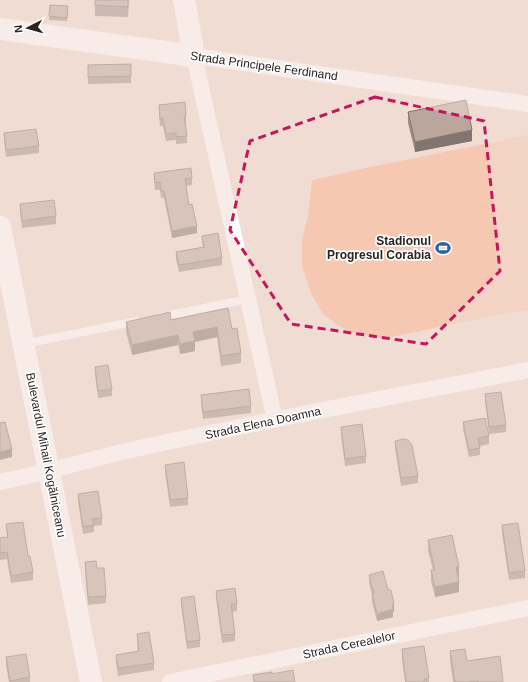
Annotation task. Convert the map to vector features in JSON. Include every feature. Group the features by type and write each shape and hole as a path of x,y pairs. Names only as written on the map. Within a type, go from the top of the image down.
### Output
{"main road":[{"path":"184,0 194,56"},
{"name":"Strada Principele Ferdinand","path":"0,28 194,56"},
{"name":"Bulevardul Mihail Kogălniceanu","path":"0,227 91,682"}],"street":[{"name":"Strada Principele Ferdinand","path":"194,56 528,104"},
{"path":"194,56 275,420"},
{"name":"Strada Elena Doamna","path":"0,482 50,471 134,449 528,370"},
{"name":"Strada Cerealelor","path":"170,682 528,608"}],"lane":[{"path":"24,344 248,299"}],"highlighted area":[{"path":"375,97 484,121 500,271 426,344 291,324 230,230 250,141"}],"shaded area":[{"name":"Stadionul Progresul Corabia","path":"528,135 528,310 386,338 363,336 346,330 323,314 311,293 302,266 302,240 308,216 312,180"}],"building":[{"path":"95,0 128,0 128,7 95,5"},
{"path":"50,5 68,6 67,18 49,16"},
{"path":"131,64 131,76 88,77 88,65"},
{"path":"466,100 472,130 415,142 408,112"},
{"path":"185,102 186,116 184,116 187,136 176,137 176,133 166,134 163,118 160,119 159,105"},
{"path":"36,129 39,146 6,150 4,133"},
{"path":"191,168 192,178 185,179 189,205 192,204 197,226 172,231 164,191 161,191 160,182 155,183 154,173"},
{"path":"54,200 56,216 22,221 20,204"},
{"path":"218,233 222,258 179,265 176,252 204,247 202,236"},
{"path":"228,308 232,329 237,328 241,353 221,356 217,327 193,332 195,341 180,344 178,335 132,345 126,322 170,312 171,320"},
{"path":"108,365 112,389 98,391 95,367"},
{"path":"249,389 251,406 203,412 201,395"},
{"path":"501,392 506,425 489,427 485,394"},
{"path":"485,418 489,436 478,438 480,448 469,450 463,422"},
{"path":"5,422 12,449 0,452 0,423"},
{"path":"362,424 366,456 345,459 341,427"},
{"path":"403,439 408,440 412,445 418,476 401,478 395,441"},
{"path":"184,462 188,498 170,500 165,465"},
{"path":"98,491 102,518 92,519 94,525 83,527 78,494"},
{"path":"23,522 28,556 30,556 33,572 11,576 7,552 0,553 0,538 8,537 6,524"},
{"path":"518,523 525,571 509,573 502,525"},
{"path":"452,535 459,567 456,567 459,582 435,587 431,570 435,570 428,540"},
{"path":"96,561 97,568 104,568 106,596 88,597 85,562"},
{"path":"383,571 388,590 391,590 394,604 392,605 393,609 377,614 369,575"},
{"path":"235,588 237,604 231,604 235,634 222,635 216,591"},
{"path":"194,596 200,640 187,642 181,598"},
{"path":"149,632 154,663 118,668 116,655 139,651 137,634"},
{"path":"424,646 429,678 424,679 424,682 406,682 402,649"},
{"path":"465,649 467,661 500,656 503,682 455,682 450,651"},
{"path":"26,654 30,677 10,681 6,657"},
{"path":"293,670 295,682 254,682 253,675 272,672 272,674"}],"place":[{"name":"Stadionul Progresul Corabia","path":"443,248"}]}
